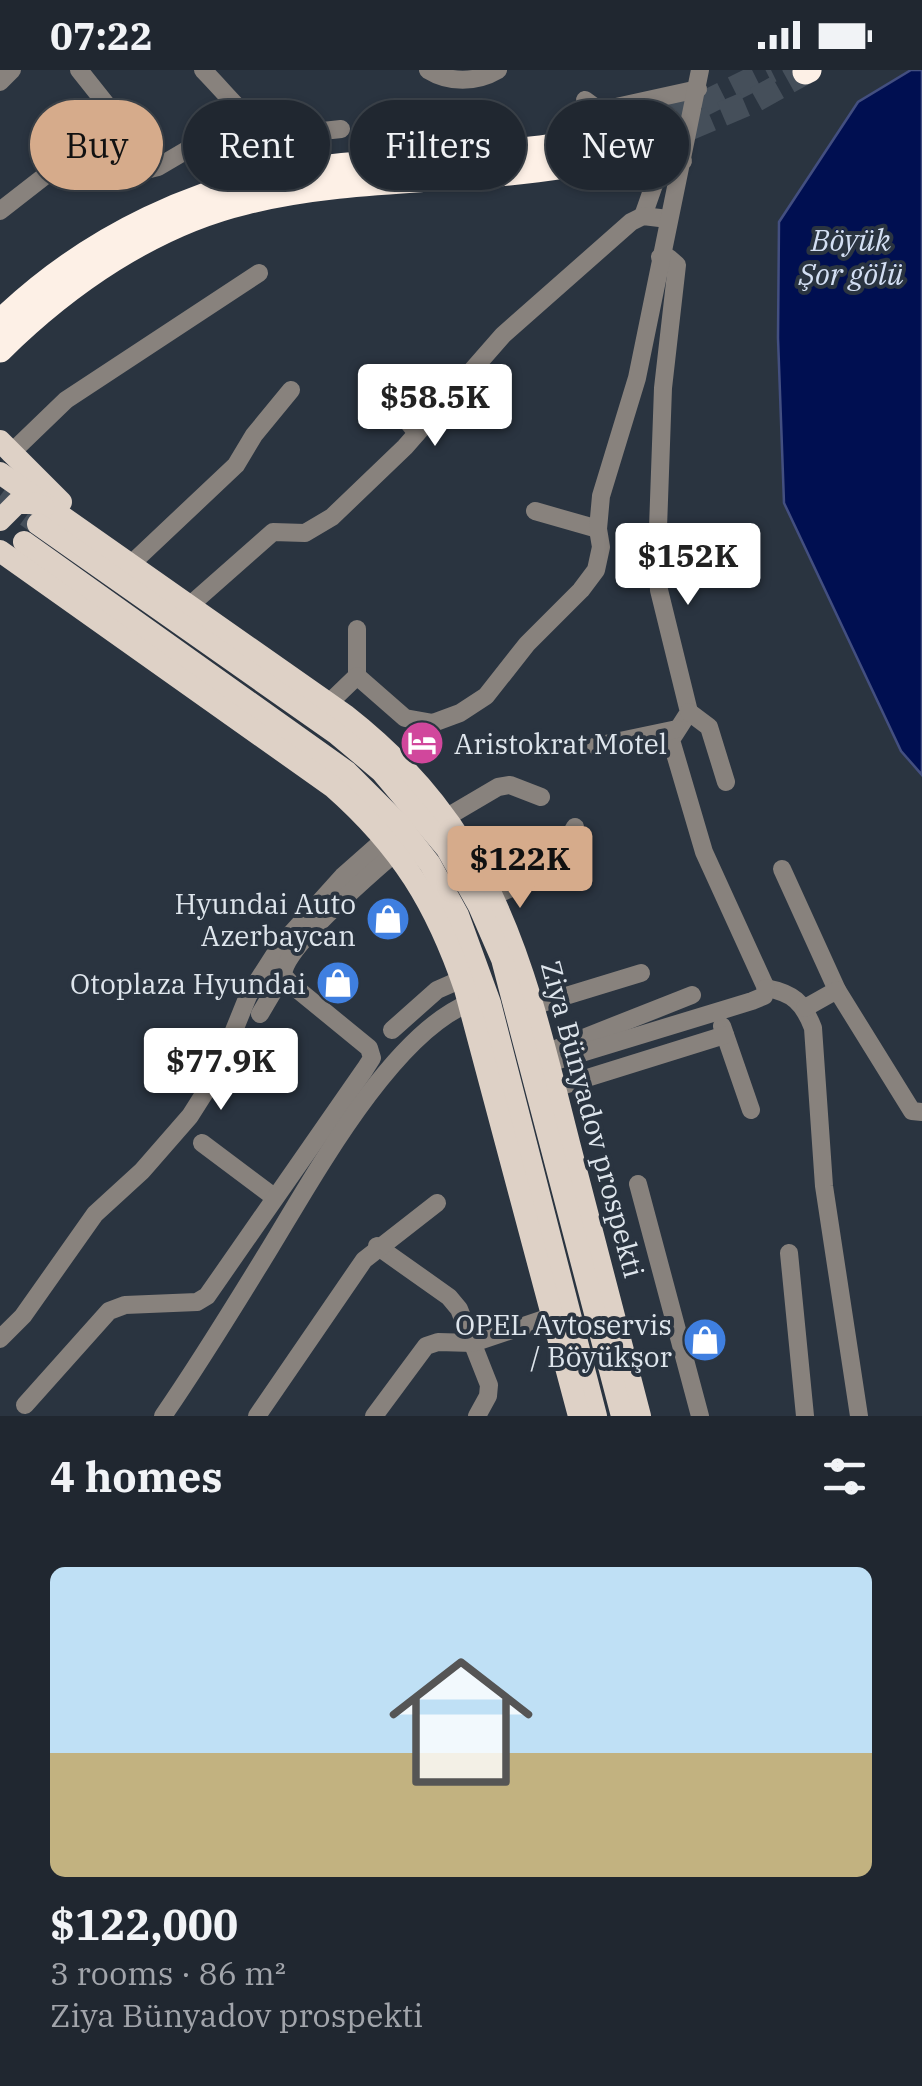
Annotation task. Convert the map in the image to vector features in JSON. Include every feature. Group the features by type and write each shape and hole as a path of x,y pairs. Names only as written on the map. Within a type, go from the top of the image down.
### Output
{"highway":[{"path":"0,322 55,274 89,252 160,212 237,184 321,168 546,149"},
{"path":"0,350 100,268 171,229 244,202 324,188 546,167"}],"main road":[{"name":"Ziya Bünyadov prospekti","path":"3,456 37,525 372,796 408,835 440,882 470,943 480,1003 577,1408"},
{"path":"3,456 129,566"},
{"path":"0,520 16,503 32,502 37,525"},
{"name":"Ziya Bünyadov prospekti","path":"37,525 129,566 330,702 396,758 447,817 493,896 528,980 640,1416"},
{"name":"Ziya Bünyadov prospekti","path":"37,525 363,755 415,808 462,873 510,984 622,1416"},
{"path":"0,543 28,573"},
{"name":"Ziya Bünyadov prospekti","path":"0,551 310,769 355,806 392,845 442,926 462,979 480,1003 551,1241 596,1416"},
{"path":"392,845 446,917 480,1003"},
{"path":"462,873 528,980"},
{"path":"592,1229 614,1385"},
{"path":"551,1241 577,1408"}],"street":[{"path":"0,82 12,70"},
{"path":"79,70 103,100"},
{"path":"428,70 442,79 470,79 498,70"},
{"path":"213,73 232,100"},
{"path":"634,100 699,80 689,131"},
{"path":"330,130 340,129"},
{"path":"0,211 30,188"},
{"path":"188,607 273,532 305,532 332,517 417,432 502,336 638,219 651,190"},
{"path":"357,676 405,718 432,723 460,713 486,696 527,644 582,590 596,570 604,482 637,378 676,190"},
{"path":"638,219 668,219"},
{"path":"660,257 677,265 663,388 658,590 690,712 710,728 726,782"},
{"path":"3,456 66,400 259,273"},
{"path":"375,381 417,432"},
{"path":"129,566 236,465 291,390"},
{"path":"535,511 598,529"},
{"path":"330,702 357,676 357,629"},
{"path":"548,1058 764,996 766,988 704,852 676,766 671,740 690,712"},
{"path":"596,746 677,729"},
{"path":"447,817 498,787 510,786 541,797"},
{"path":"493,896 549,872 575,827"},
{"path":"260,1014 284,975 284,964 392,845"},
{"path":"0,1339 23,1316 96,1214 142,1171 190,1116 216,1075 248,996 280,946 343,876 392,845"},
{"path":"782,869 837,990 912,1111 922,1112"},
{"path":"534,1006 641,973"},
{"path":"25,1405 109,1312 125,1305 197,1302 207,1296 372,1058 369,1048 284,975"},
{"path":"392,1030 437,990 462,979"},
{"path":"766,988 797,998 805,1008 816,1047 824,1186 859,1416"},
{"path":"805,1008 837,990"},
{"path":"548,1058 692,995"},
{"path":"163,1416 373,1090 433,1023 449,1011 480,1003"},
{"path":"717,1011 751,1110"},
{"path":"556,1088 725,1035"},
{"path":"202,1143 274,1197"},
{"path":"638,1184 700,1416"},
{"path":"257,1416 364,1260 437,1203"},
{"path":"378,1246 449,1297 459,1309 489,1385 488,1396 476,1416"},
{"path":"788,1253 805,1416"},
{"path":"374,1416 426,1346 473,1342 553,1316"}],"water":[{"name":"Böyük Şor gölü","path":"911,70 922,70 922,775 901,751 784,503 778,338 779,222 858,102"}],"tunnel":[{"path":"689,110 771,70"},
{"path":"689,128 753,101 805,72"},
{"path":"0,496 38,524"}],"place":[{"name":"Aristokrat Motel","path":"422,743"},
{"name":"Hyundai Auto Azerbaycan","path":"388,919"},
{"name":"Otoplaza Hyundai","path":"338,983"},
{"name":"OPEL Avtoservis / Böyükşor","path":"705,1340"}]}
